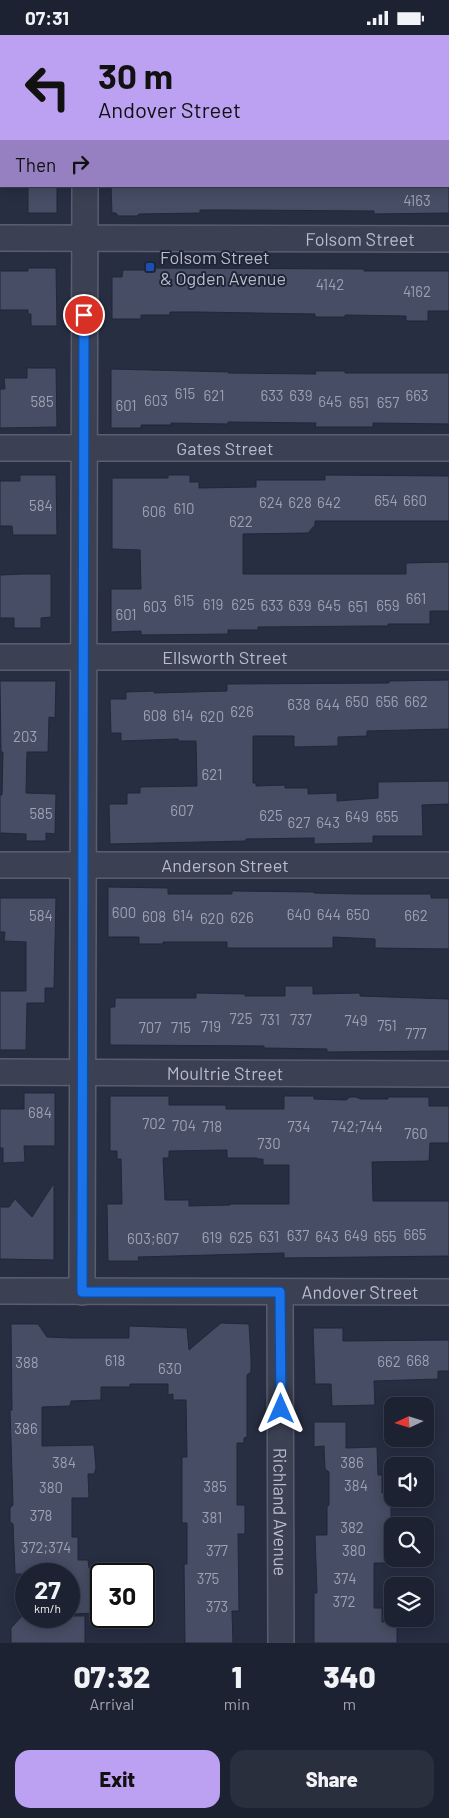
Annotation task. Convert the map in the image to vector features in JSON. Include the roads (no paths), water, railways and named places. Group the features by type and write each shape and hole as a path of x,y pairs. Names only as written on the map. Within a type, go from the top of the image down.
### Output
{"street":[{"path":"82,1292 84,187"},
{"name":"Folsom Street","path":"0,238 449,239"},
{"name":"Gates Street","path":"0,448 449,449"},
{"name":"Ellsworth Street","path":"0,657 449,657"},
{"name":"Anderson Street","path":"0,865 449,865"},
{"name":"Moultrie Street","path":"0,1072 449,1074"},
{"name":"Andover Street","path":"0,1291 449,1292"},
{"name":"Richland Avenue","path":"280,1292 281,1643"}],"place":[{"name":"Folsom Street & Ogden Avenue","path":"150,267"}]}
